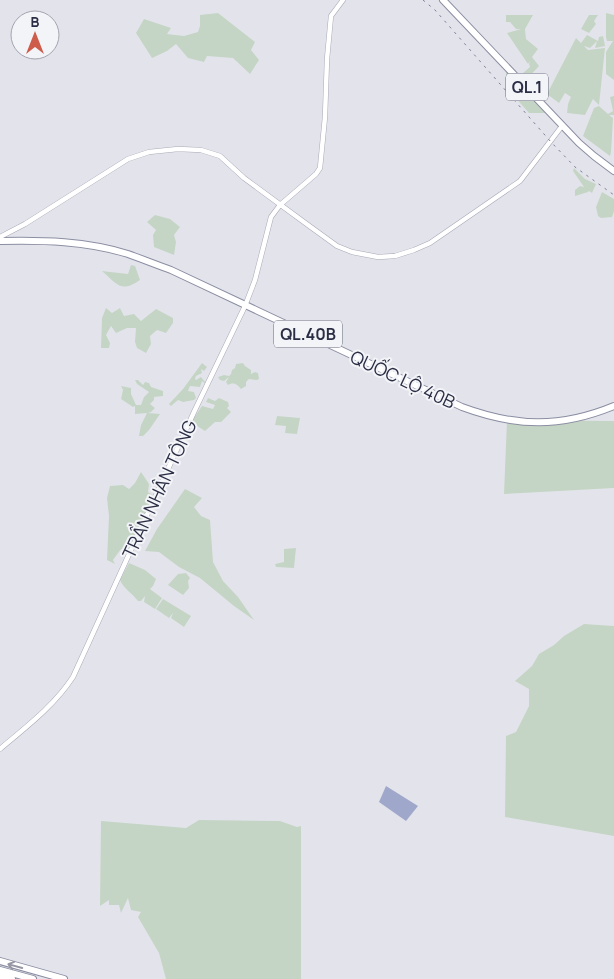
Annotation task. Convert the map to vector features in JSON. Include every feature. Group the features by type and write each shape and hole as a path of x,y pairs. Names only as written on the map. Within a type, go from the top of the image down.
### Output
{"highway":[{"name":"QL.1","path":"443,0 562,126 594,156 614,170"},
{"name":"QL.1","path":"448,0 581,140 614,166"},
{"name":"QUỐC LỘ 40B","path":"0,242 74,243 126,254 172,270 462,407 486,416 555,423 578,418 614,406"},
{"path":"0,962 64,979"},
{"path":"0,970 32,979"},
{"path":"0,976 12,979"}],"street":[{"path":"280,205 316,174 320,168 331,16 342,0"},
{"path":"0,237 16,230 128,159 149,152 201,150 220,156 244,178 337,246 352,252 378,257 402,255 430,243 520,181 562,126"},
{"name":"TRẦN NHÂN TÔNG","path":"0,749 64,692 73,677 194,412 246,306 255,280 271,217 280,205"},
{"path":"16,230 20,241"}],"green space":[{"path":"218,13 255,42 251,50 259,60 250,74 233,58 207,56 204,62 188,58 176,44 167,51 152,58 136,33 144,19 171,28 167,34 184,36 198,32 200,15"},
{"path":"606,13 614,15 614,80 606,74 606,52 613,41 607,41 606,37"},
{"path":"506,15 533,15 525,29 526,39 538,49 532,57 539,66 527,79 523,73 530,67 530,61 528,64 507,33 521,29 516,29 510,22 506,22"},
{"path":"589,15 598,15 594,21 596,24 589,33 581,29"},
{"path":"587,35 598,41 599,37 603,36 605,46 595,48 597,41 590,48 584,46 588,50 605,48 599,105 593,99 585,115 567,113 571,97 565,93 559,103 547,94 576,38 581,43"},
{"path":"506,70 546,113 529,113 506,87"},
{"path":"614,96 614,115 609,115 613,118 610,156 583,136 594,108 599,106 608,114 613,111 610,97"},
{"path":"574,168 585,179 596,184 592,193 589,191 575,196 575,190 580,186 584,187 573,171"},
{"path":"602,192 614,199 612,217 601,218 598,216 596,207"},
{"path":"155,215 170,219 180,227 174,235 176,242 174,255 154,247 153,235 156,230 147,222"},
{"path":"131,265 135,266 140,280 124,287 120,286 102,271 128,274"},
{"path":"106,308 112,313 120,308 124,316 134,314 141,321 156,309 173,318 173,323 166,333 157,330 150,336 151,344 146,353 137,348 135,342 136,328 127,328 116,333 111,326 106,335 110,343 109,348 101,348 102,318"},
{"path":"202,363 207,367 204,371 201,369 202,373 196,376 195,379 201,377 206,384 202,381 200,387 190,386 188,391 194,392 196,398 183,402 178,400 171,406 169,404 183,389"},
{"path":"243,363 251,370 251,374 258,373 259,379 249,379 246,382 246,386 241,389 235,384 228,385 226,382 229,377 224,381 218,377 229,376 236,364"},
{"path":"135,380 138,380 143,385 145,382 149,383 151,387 163,391 163,396 154,397 150,404 155,408 148,413 160,414 143,436 139,436 141,425 147,413 135,414 135,406 133,407 121,399 123,390 121,386 131,388 131,394 136,405 141,405 144,397 149,392 137,384"},
{"path":"208,398 215,401 219,398 228,402 229,406 227,408 231,412 221,422 215,422 205,431 191,422 202,406 213,409 215,405 206,402"},
{"path":"277,416 300,418 297,434 285,433 286,426 275,425"},
{"path":"507,420 614,421 614,488 504,494"},
{"path":"141,472 149,484 148,492 154,496 129,551 121,549 113,560 115,564 107,560 109,516 107,498 110,486 123,485 129,489"},
{"path":"185,489 202,498 194,507 201,516 210,520 213,562 223,581 238,597 254,620 200,578 179,567 159,552 145,551 157,529"},
{"path":"296,548 294,568 276,567 275,564 284,562 284,549"},
{"path":"129,563 145,570 156,579 150,589 162,598 155,609 144,602 145,596 141,601 138,601 120,580"},
{"path":"186,573 190,578 188,581 189,588 183,595 168,585 178,574"},
{"path":"163,599 191,616 184,627 171,618 173,613 169,618 156,609"},
{"path":"584,624 614,626 614,836 505,817 506,736 516,732 529,706 529,689 515,681 532,666 539,654"},
{"path":"199,820 280,821 297,827 301,826 301,979 166,979 159,953 138,917 141,912 131,910 128,898 121,913 119,905 109,905 109,900 100,906 101,821 186,828"}],"water":[{"path":"386,786 418,806 406,821 379,802"}],"railway":[{"path":"423,0 435,10 575,167 614,195"}]}
